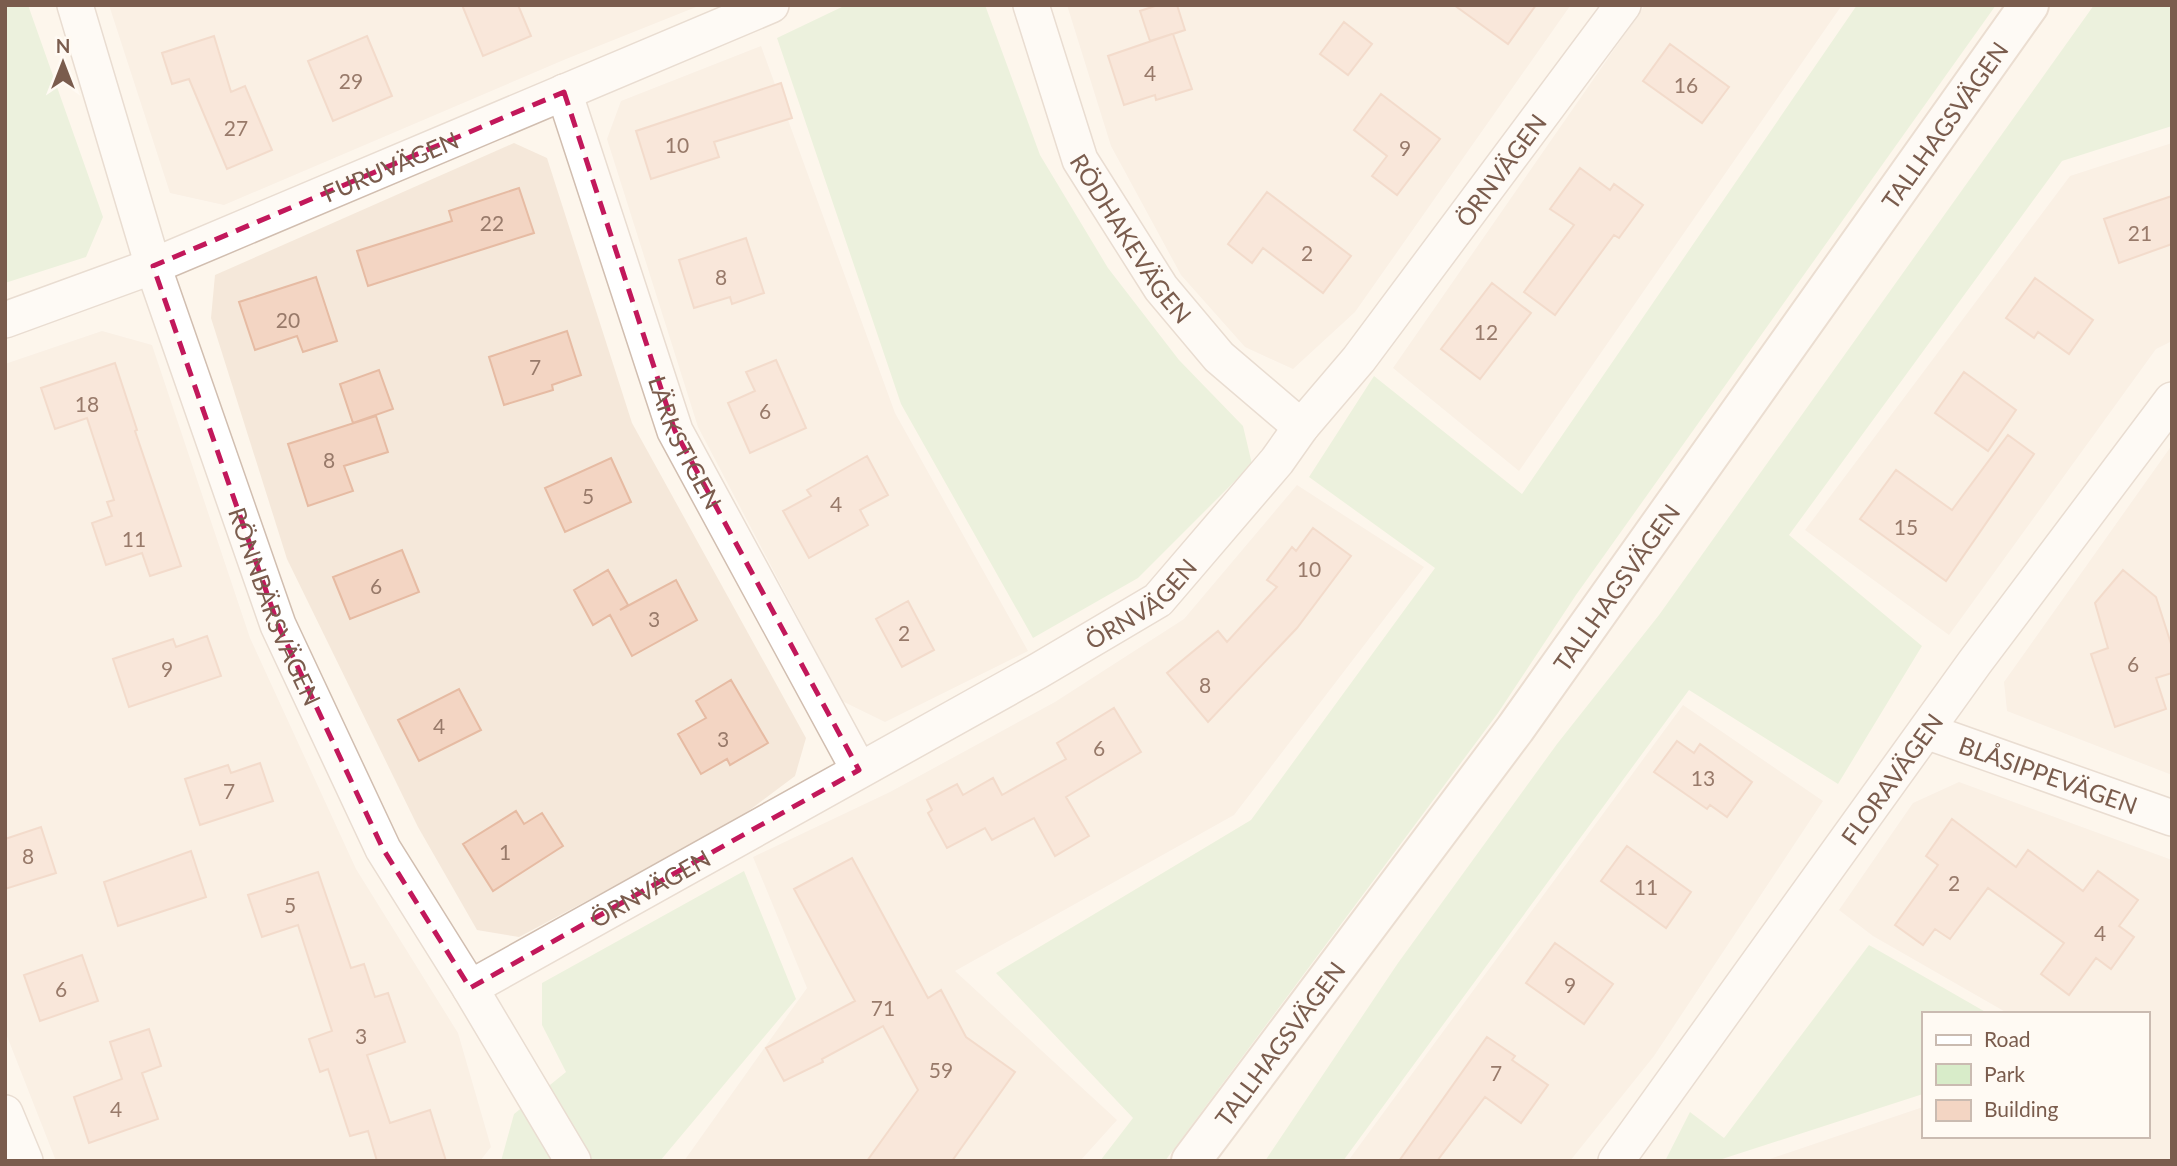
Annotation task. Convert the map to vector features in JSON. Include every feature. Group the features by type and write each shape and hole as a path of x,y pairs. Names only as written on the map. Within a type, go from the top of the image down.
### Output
{"main road":[{"name":"TALLHAGSVÄGEN","path":"1191,1161 1515,729 2029,5"}],"street":[{"name":"RÖNNBÄRSVÄGEN","path":"75,5 153,266 278,625 383,849 573,1161"},
{"name":"FURUVÄGEN","path":"5,320 153,266 771,5"},
{"name":"RÖDHAKEVÄGEN","path":"1031,5 1080,160 1161,288 1219,357 1301,426"},
{"name":"ÖRNVÄGEN","path":"470,988 1038,671 1157,600 1277,461 1301,426 1359,359 1623,5"},
{"name":"LÄRKSTIGEN","path":"564,92 675,430 859,771"},
{"name":"FLORAVÄGEN","path":"1616,1161 1926,731 2172,400"},
{"name":"BLÅSIPPEVÄGEN","path":"1926,731 2172,818"},
{"path":"5,1113 25,1161"}],"highlighted area":[{"path":"564,92 675,431 859,770 470,988 383,849 278,625 153,266"}],"shaded area":[{"path":"109,5 701,5 566,59 224,205 170,193"},
{"path":"1067,5 1570,6 1355,312 1293,369 1245,347 1181,275 1111,146"},
{"path":"1645,5 1842,5 1519,471 1393,368"},
{"path":"761,46 895,413 1028,651 885,722 842,701 698,427 607,139 621,101"},
{"path":"514,143 547,158 632,423 806,738 795,776 731,824 519,937 477,930 418,827 287,559 211,318 215,275"},
{"path":"2172,143 2172,341 2156,349 1949,635 1805,530 2070,176"},
{"path":"102,331 152,345 250,638 356,869 458,1033 491,1147 480,1161 56,1161 5,1031 5,364"},
{"path":"2172,445 2172,775 2007,711 2004,682"},
{"path":"1297,485 1424,567 1234,815 955,971 1117,1120 1080,1161 684,1161 807,988 753,857 890,792 1055,702 1184,619"},
{"path":"1683,705 1823,801 1654,1056 1570,1161 1348,1161"},
{"path":"1959,782 2172,860 2172,1161 1764,1161 1922,1107 1922,1138 2149,1138 2149,1012 2006,1012 1873,936 1839,910 1913,803"}],"green space":[{"path":"5,5 28,5 103,217 86,257 5,283"},
{"path":"846,5 985,5 1040,155 1108,268 1179,360 1243,426 1252,464 1138,578 1033,638 901,404 777,38"},
{"path":"1857,5 1996,5 1576,595 1498,713 1165,1161 1100,1161 1133,1118 996,973 1251,820 1435,568 1309,477 1374,376 1522,494"},
{"path":"2094,5 2172,5 2172,126 2062,161 1789,535 1922,646 1838,784 1689,690 1343,1161 1265,1161 1398,963 1557,744 1659,615"},
{"path":"744,871 796,999 660,1161 501,1161 514,1114 566,1072 542,1025 542,983"},
{"path":"1869,945 1986,1012 1922,1012 1922,1094 1716,1161 1665,1161 1690,1112 1724,1138"}],"building":[{"path":"462,5 518,5 531,36 483,56"},
{"path":"1158,5 1177,5 1185,30 1173,34 1192,89 1156,100 1155,95 1124,105 1108,56 1172,34 1150,41 1140,11"},
{"path":"1454,5 1536,5 1508,44"},
{"path":"1344,22 1372,44 1348,75 1320,54"},
{"path":"214,36 231,92 245,86 272,150 227,169 189,79 172,84 162,53"},
{"path":"367,36 392,96 333,121 308,61"},
{"path":"1670,44 1729,87 1702,123 1643,81"},
{"path":"781,83 792,118 714,142 719,157 651,179 636,131"},
{"path":"1381,94 1440,139 1397,195 1372,176 1387,156 1354,130"},
{"path":"1580,168 1610,190 1614,184 1643,205 1619,238 1614,235 1555,315 1524,292 1574,225 1550,209"},
{"path":"519,188 534,233 368,286 357,251 452,221 449,211"},
{"path":"1267,192 1351,256 1323,293 1263,248 1252,263 1228,244"},
{"path":"2172,196 2172,244 2119,263 2104,219"},
{"path":"746,238 764,293 732,304 730,297 694,308 679,260"},
{"path":"316,277 337,341 303,352 297,336 255,350 239,302"},
{"path":"2035,278 2093,320 2069,354 2038,332 2034,338 2006,318"},
{"path":"1492,283 1531,313 1480,379 1441,349"},
{"path":"567,331 581,375 552,385 553,390 504,405 489,357"},
{"path":"776,360 806,428 750,453 728,403 755,391 746,372"},
{"path":"115,363 181,566 150,576 142,553 106,565 92,523 112,516 107,502 114,500 87,418 55,429 41,388"},
{"path":"379,370 393,409 353,423 340,384"},
{"path":"1964,372 2016,410 1988,451 1935,413"},
{"path":"376,416 388,452 344,466 353,491 308,506 288,444"},
{"path":"2008,435 2034,454 1946,581 1860,519 1896,470 1952,510"},
{"path":"867,456 888,495 860,510 868,525 809,558 783,511 811,496 807,490"},
{"path":"611,458 631,502 565,532 545,488"},
{"path":"1313,528 1351,556 1297,628 1208,722 1167,673 1218,631 1227,642 1277,587 1267,580 1292,547 1296,551"},
{"path":"402,550 419,592 350,619 333,577"},
{"path":"608,570 628,605 620,610 676,580 697,620 632,656 610,615 593,625 574,590"},
{"path":"2123,570 2156,597 2172,647 2172,673 2156,678 2166,709 2115,727 2091,654 2108,648 2095,603"},
{"path":"908,601 934,650 902,667 876,619"},
{"path":"207,636 221,676 129,707 113,659 173,639 176,647"},
{"path":"731,680 768,743 730,765 727,759 701,774 678,734 706,718 696,701"},
{"path":"459,689 481,730 419,761 398,720"},
{"path":"1114,708 1141,752 1066,797 1089,836 1055,856 1034,818 992,840 985,828 947,848 928,813 932,810 927,800 957,784 963,795 993,778 1002,795 1066,759 1057,743"},
{"path":"1677,741 1694,753 1700,744 1752,782 1727,817 1710,805 1707,809 1654,772"},
{"path":"260,763 273,801 200,825 185,779 228,765 231,773"},
{"path":"516,811 524,824 542,813 563,846 493,891 463,844"},
{"path":"1952,819 2016,867 2028,850 2083,891 2098,871 2138,900 2119,926 2134,937 2111,969 2096,958 2069,995 2041,974 2064,943 1988,888 1950,939 1935,929 1923,945 1895,925 1938,865 1926,856"},
{"path":"41,827 56,873 5,889 5,839"},
{"path":"1627,846 1691,892 1666,928 1601,881"},
{"path":"191,851 206,897 118,926 104,882"},
{"path":"852,858 928,998 941,990 966,1037 1015,1072 952,1161 867,1161 918,1090 883,1026 822,1059 823,1062 784,1081 766,1048 855,1001 794,889"},
{"path":"318,872 351,968 364,964 375,997 388,993 405,1042 367,1055 390,1123 430,1110 446,1161 377,1161 368,1131 350,1136 328,1069 320,1072 309,1039 332,1031 298,925 262,937 248,895"},
{"path":"1555,943 1613,984 1584,1024 1526,983"},
{"path":"82,955 98,1001 40,1021 24,975"},
{"path":"149,1029 161,1066 142,1073 158,1119 89,1143 74,1097 122,1079 110,1042"},
{"path":"1487,1037 1515,1056 1512,1060 1548,1085 1521,1123 1485,1097 1437,1161 1399,1161"}]}
